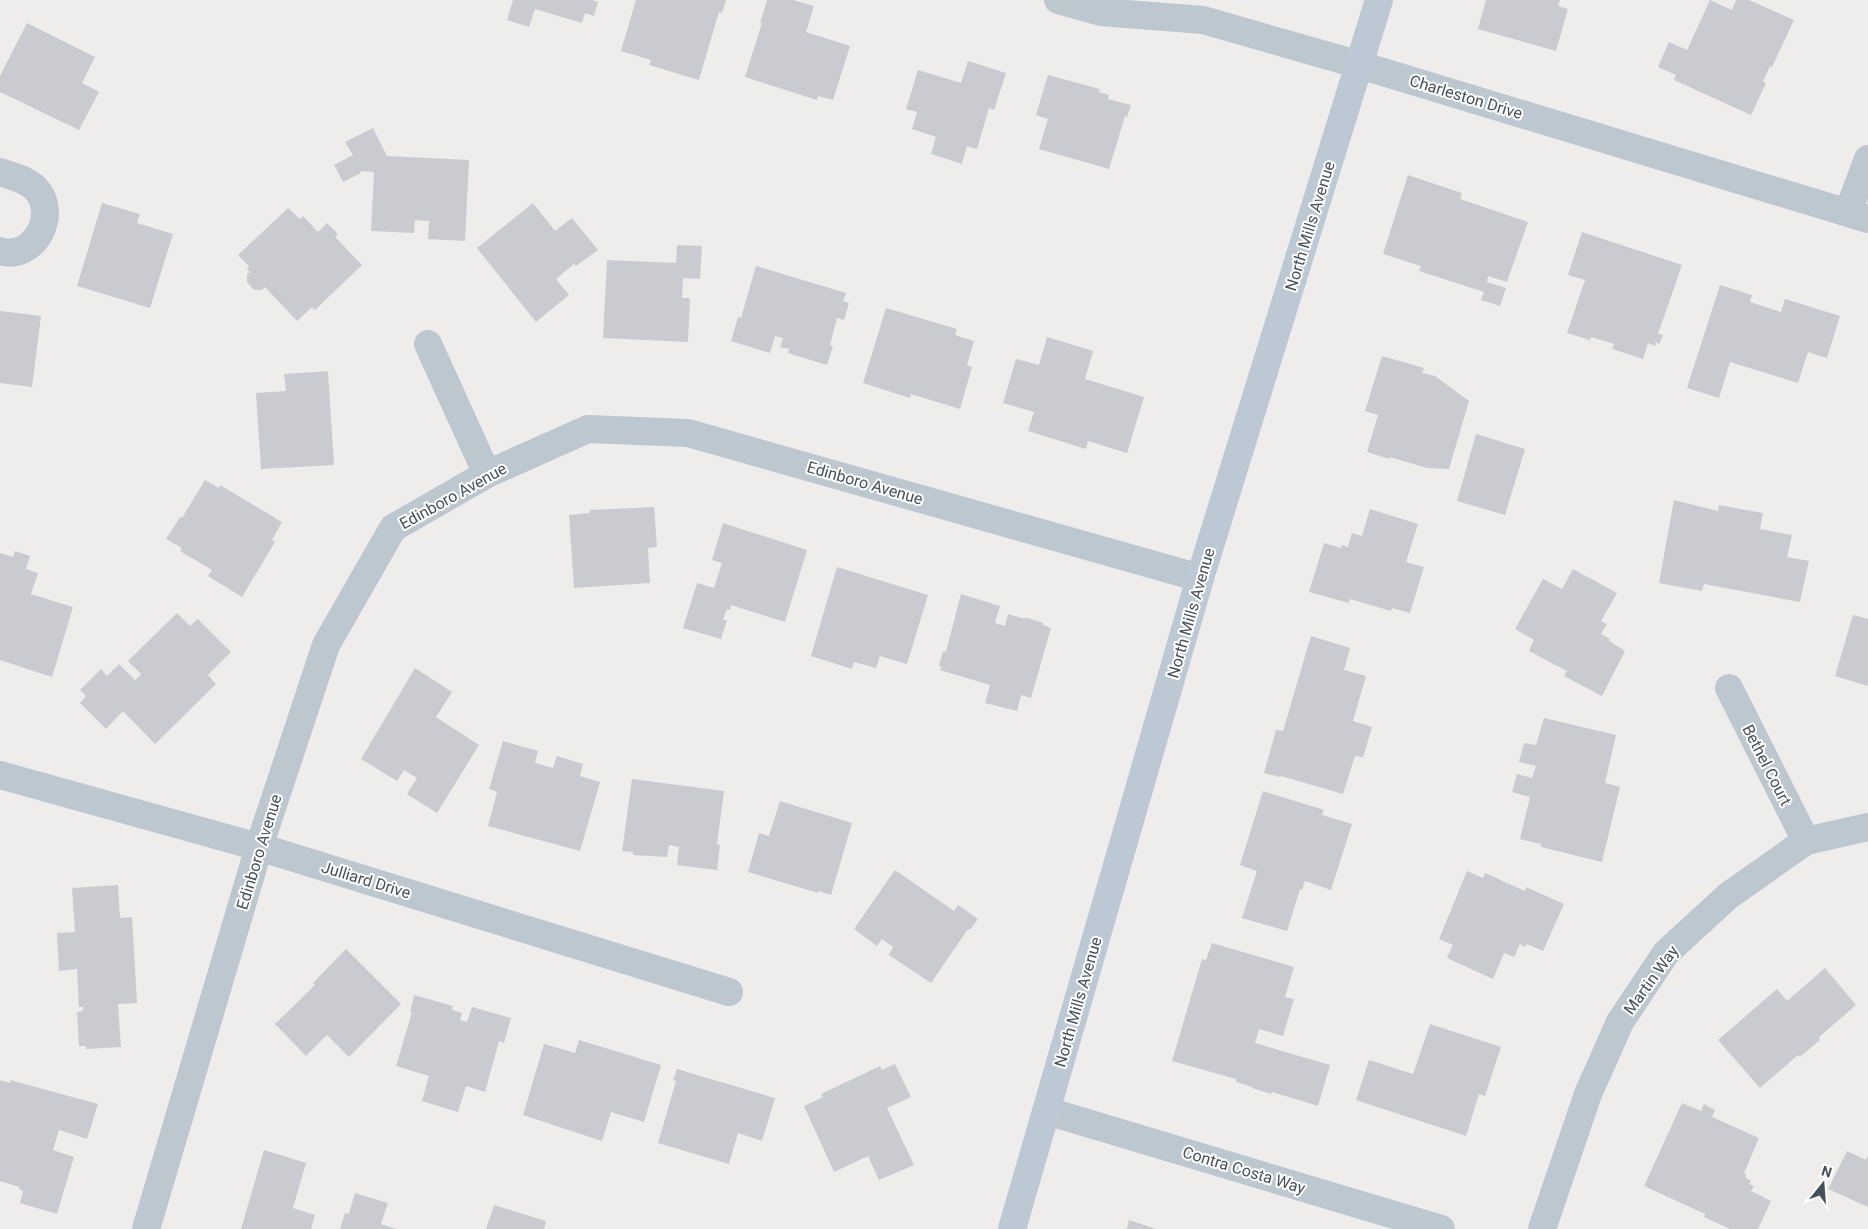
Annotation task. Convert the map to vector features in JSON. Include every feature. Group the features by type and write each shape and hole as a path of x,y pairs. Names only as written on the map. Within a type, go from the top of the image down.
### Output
{"main road":[{"name":"North Mills Avenue","path":"1012,1229 1200,578 1379,0"}],"street":[{"name":"Charleston Drive","path":"1058,0 1101,12 1203,20 1360,65 1858,215"},
{"path":"1858,215 1868,159"},
{"path":"0,172 24,180 36,188 44,201 45,213 42,228 34,243 22,251 8,254 0,251"},
{"path":"428,344 487,474"},
{"name":"Edinboro Avenue","path":"146,1229 259,847 326,645 393,528 487,474 588,429 688,433 1200,578"},
{"name":"Bethel Court","path":"1729,688 1806,841"},
{"name":"Julliard Drive","path":"0,776 259,847 729,992"},
{"name":"Martin Way","path":"1542,1229 1588,1094 1620,1022 1666,953 1728,896 1806,841 1868,828"},
{"name":"Contra Costa Way","path":"1046,1111 1441,1229"}],"building":[{"path":"513,0 592,0 598,2 594,16 585,13 582,23 535,9 529,27 507,20"},
{"path":"636,0 726,0 722,13 719,12 699,80 649,65 651,60 621,51"},
{"path":"767,0 793,0 814,6 806,32 850,46 833,100 818,96 817,100 745,77 762,23 760,23"},
{"path":"1486,0 1560,0 1558,6 1568,9 1556,51 1478,29"},
{"path":"1710,0 1732,10 1736,0 1749,0 1794,20 1772,67 1770,66 1763,82 1766,83 1751,115 1674,80 1676,75 1658,67 1669,42 1687,50"},
{"path":"27,23 95,57 82,83 99,92 79,130 0,92 0,76"},
{"path":"968,61 1006,73 994,110 989,108 977,149 967,146 962,164 931,154 936,137 912,129 917,112 906,109 918,70 961,83"},
{"path":"1048,75 1100,89 1099,92 1109,95 1108,99 1131,105 1127,117 1125,116 1109,169 1039,149 1048,119 1036,115"},
{"path":"373,128 387,156 469,160 465,241 428,239 429,221 415,220 414,233 371,231 374,172 360,171 361,173 343,182 334,165 353,155 345,142"},
{"path":"1408,175 1462,193 1460,199 1528,222 1507,282 1488,276 1487,282 1506,288 1500,306 1481,300 1484,292 1419,271 1421,266 1383,254"},
{"path":"102,203 140,214 137,223 173,234 150,308 77,286"},
{"path":"533,203 555,231 572,218 598,250 576,266 574,264 556,279 569,295 536,322 477,248"},
{"path":"288,208 300,219 303,216 318,232 327,223 338,234 335,237 362,265 315,310 312,307 297,321 265,287 262,290 254,290 247,282 247,274 250,272 247,269 249,266 238,255"},
{"path":"1582,232 1682,265 1658,334 1663,335 1659,344 1656,342 1655,346 1648,343 1643,359 1612,349 1614,344 1591,337 1590,340 1567,333 1585,280 1568,275"},
{"path":"677,245 702,246 700,279 683,278 682,298 690,298 688,342 603,338 607,260 676,263"},
{"path":"756,266 846,293 843,301 849,303 844,320 837,318 830,345 833,346 827,365 788,353 789,349 780,347 783,338 775,336 770,353 731,341 738,317 741,318"},
{"path":"1720,285 1752,295 1750,302 1781,312 1785,299 1840,316 1827,358 1808,352 1798,383 1730,362 1719,398 1687,388"},
{"path":"886,308 957,329 955,335 974,341 967,365 972,367 960,409 911,394 910,398 863,383"},
{"path":"0,311 41,316 32,387 0,383"},
{"path":"1047,337 1093,351 1085,379 1144,397 1127,453 1088,441 1086,449 1028,431 1034,412 1003,403 1016,359 1039,365"},
{"path":"1382,356 1424,368 1422,373 1435,376 1469,401 1449,469 1427,468 1367,452 1378,415 1365,411"},
{"path":"328,371 334,465 261,469 256,393 286,391 284,374"},
{"path":"1476,434 1525,449 1505,515 1457,501"},
{"path":"205,480 219,488 220,485 282,522 272,540 275,542 242,597 208,576 212,570 180,551 182,548 166,539 180,517 182,518"},
{"path":"1674,500 1718,511 1719,505 1763,513 1760,529 1792,535 1787,557 1809,561 1800,602 1704,584 1702,591 1659,583"},
{"path":"654,507 657,547 648,548 650,583 574,588 569,515 590,513 590,510"},
{"path":"1370,509 1418,524 1406,562 1424,567 1410,613 1392,608 1391,611 1350,599 1349,603 1309,592 1324,543 1341,548 1342,545 1348,547 1352,533 1362,536"},
{"path":"723,523 807,550 785,622 731,605 730,610 727,609 723,620 727,620 721,639 683,628 697,583 714,588 722,563 712,560"},
{"path":"15,551 30,556 26,569 38,573 31,594 73,607 52,677 0,660 0,553 13,557"},
{"path":"837,567 928,595 907,664 880,656 876,668 854,662 852,669 811,656"},
{"path":"1573,569 1617,593 1601,621 1607,624 1601,634 1625,651 1602,696 1564,676 1567,671 1529,651 1534,640 1515,629 1543,579 1562,589"},
{"path":"961,594 1000,606 995,623 1005,626 1008,614 1025,619 1025,617 1051,628 1031,698 1021,695 1017,711 985,703 990,685 940,670 942,667 939,666 943,651 946,652"},
{"path":"177,613 190,626 198,619 231,652 208,675 216,684 155,744 123,711 106,729 80,703 86,696 80,690 101,669 107,676 119,664 135,680 141,674 128,661"},
{"path":"1853,615 1868,619 1868,686 1835,676"},
{"path":"1311,636 1350,648 1344,670 1366,676 1353,721 1372,727 1363,757 1355,756 1343,794 1264,773 1276,730 1283,731"},
{"path":"415,668 452,692 436,717 479,745 437,813 407,794 417,778 404,770 397,781 361,759"},
{"path":"1544,718 1616,735 1605,783 1620,787 1602,862 1541,847 1541,844 1520,839 1530,797 1512,792 1517,774 1532,778 1536,766 1519,762 1524,743 1536,745"},
{"path":"503,741 538,751 535,763 553,768 557,756 583,764 580,776 600,782 580,851 488,826 497,792 489,789"},
{"path":"632,779 724,791 717,844 720,845 717,870 677,865 679,847 669,845 667,857 633,855 633,852 622,851"},
{"path":"1263,791 1324,810 1322,815 1352,824 1331,890 1305,881 1302,890 1300,889 1287,931 1242,918 1257,871 1240,865"},
{"path":"780,801 852,823 831,895 818,891 818,893 748,872 759,833 769,836"},
{"path":"895,870 954,911 958,905 978,919 970,930 968,929 931,983 889,955 893,947 882,939 877,946 854,929"},
{"path":"1467,871 1483,878 1485,873 1525,891 1526,887 1564,904 1543,951 1527,944 1525,947 1520,944 1514,957 1504,953 1493,979 1447,958 1453,945 1439,939"},
{"path":"118,885 120,918 132,917 137,1003 118,1004 121,1047 86,1049 86,1046 79,1046 77,1012 83,1011 83,1007 79,1007 77,969 59,971 57,933 75,932 72,888"},
{"path":"1212,943 1294,967 1285,997 1294,999 1283,1036 1259,1029 1255,1043 1330,1065 1318,1106 1272,1092 1271,1094 1236,1082 1236,1079 1172,1061 1202,959 1206,960"},
{"path":"346,949 401,1004 349,1057 327,1035 306,1056 275,1024 315,985 313,983"},
{"path":"1825,968 1856,1005 1819,1037 1820,1040 1800,1057 1798,1055 1760,1088 1718,1040 1777,989 1787,1001"},
{"path":"414,995 453,1006 452,1010 462,1013 460,1020 467,1022 472,1007 511,1018 504,1043 499,1041 485,1092 466,1086 458,1112 422,1101 429,1076 396,1066 412,1012 410,1012"},
{"path":"1430,1024 1501,1047 1485,1096 1479,1094 1466,1136 1356,1100 1369,1060 1413,1074"},
{"path":"579,1040 661,1065 644,1122 611,1112 602,1141 523,1115 544,1044 575,1053"},
{"path":"895,1064 911,1097 887,1108 914,1165 879,1180 868,1156 834,1172 804,1106 823,1097 821,1094 880,1066 882,1070"},
{"path":"677,1069 775,1098 762,1141 738,1133 729,1164 658,1143 676,1081 673,1080"},
{"path":"0,1080 10,1083 10,1080 98,1104 87,1139 59,1130 53,1150 74,1157 57,1214 20,1203 23,1191 19,1187 0,1181"},
{"path":"1682,1103 1701,1111 1704,1104 1715,1110 1712,1117 1759,1138 1744,1173 1747,1174 1745,1177 1751,1181 1749,1184 1754,1186 1751,1191 1771,1201 1758,1229 1730,1229 1704,1217 1705,1214 1644,1186"},
{"path":"264,1150 306,1163 293,1208 315,1215 311,1229 241,1229"},
{"path":"1847,1151 1866,1160 1868,1155 1868,1207 1828,1189"},
{"path":"355,1193 388,1203 381,1224 397,1229 340,1229 345,1213 349,1214"},
{"path":"494,1205 546,1221 544,1229 486,1229"},
{"path":"1129,1220 1156,1229 1127,1229"}]}
